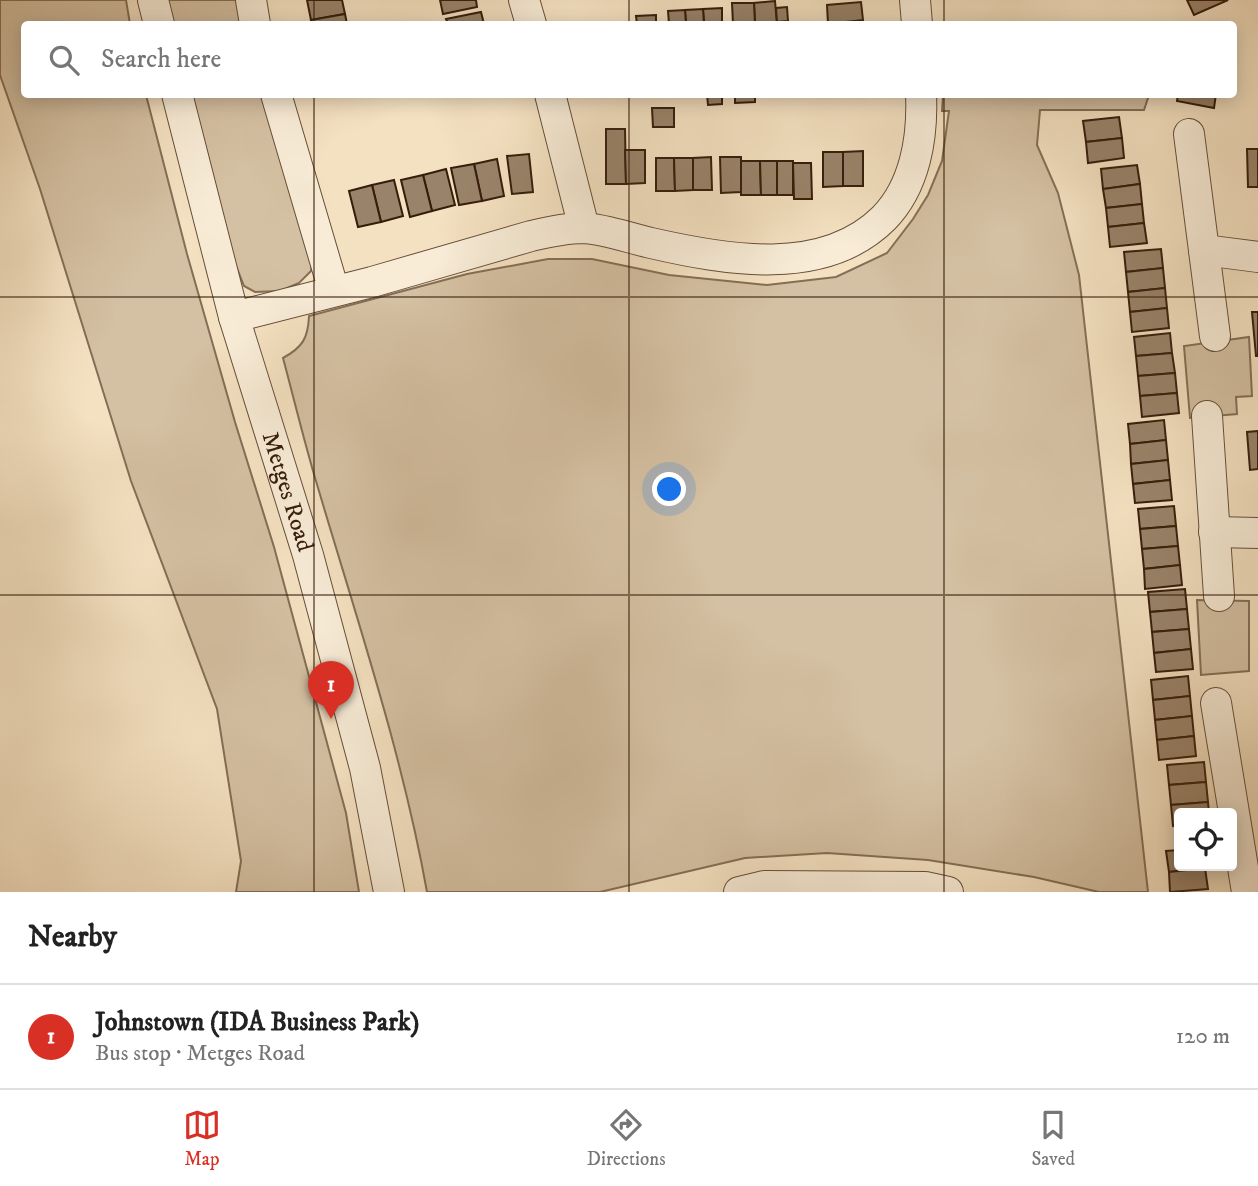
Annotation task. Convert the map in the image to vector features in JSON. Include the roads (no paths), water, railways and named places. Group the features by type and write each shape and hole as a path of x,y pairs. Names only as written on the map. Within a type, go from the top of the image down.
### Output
{"street":[{"path":"153,0 158,21"},
{"path":"251,0 254,21"},
{"path":"524,0 530,21"},
{"path":"915,0 917,21"},
{"name":"Metges Road","path":"178,98 234,317 322,608 365,768 389,892"},
{"path":"277,98 334,291"},
{"path":"551,98 584,228"},
{"path":"234,317 531,236 584,228 665,247 733,257 769,260 827,252 873,229 904,191 920,140 921,98"},
{"path":"1189,134 1215,336"},
{"path":"1204,250 1258,257"},
{"path":"1207,416 1219,596"},
{"path":"1214,532 1258,533"},
{"path":"1216,703 1248,829 1247,892"},
{"path":"739,892 764,886 925,887 948,892"}],"place":[{"name":"Johnstown (IDA Business Park)","path":"331,719"}]}
